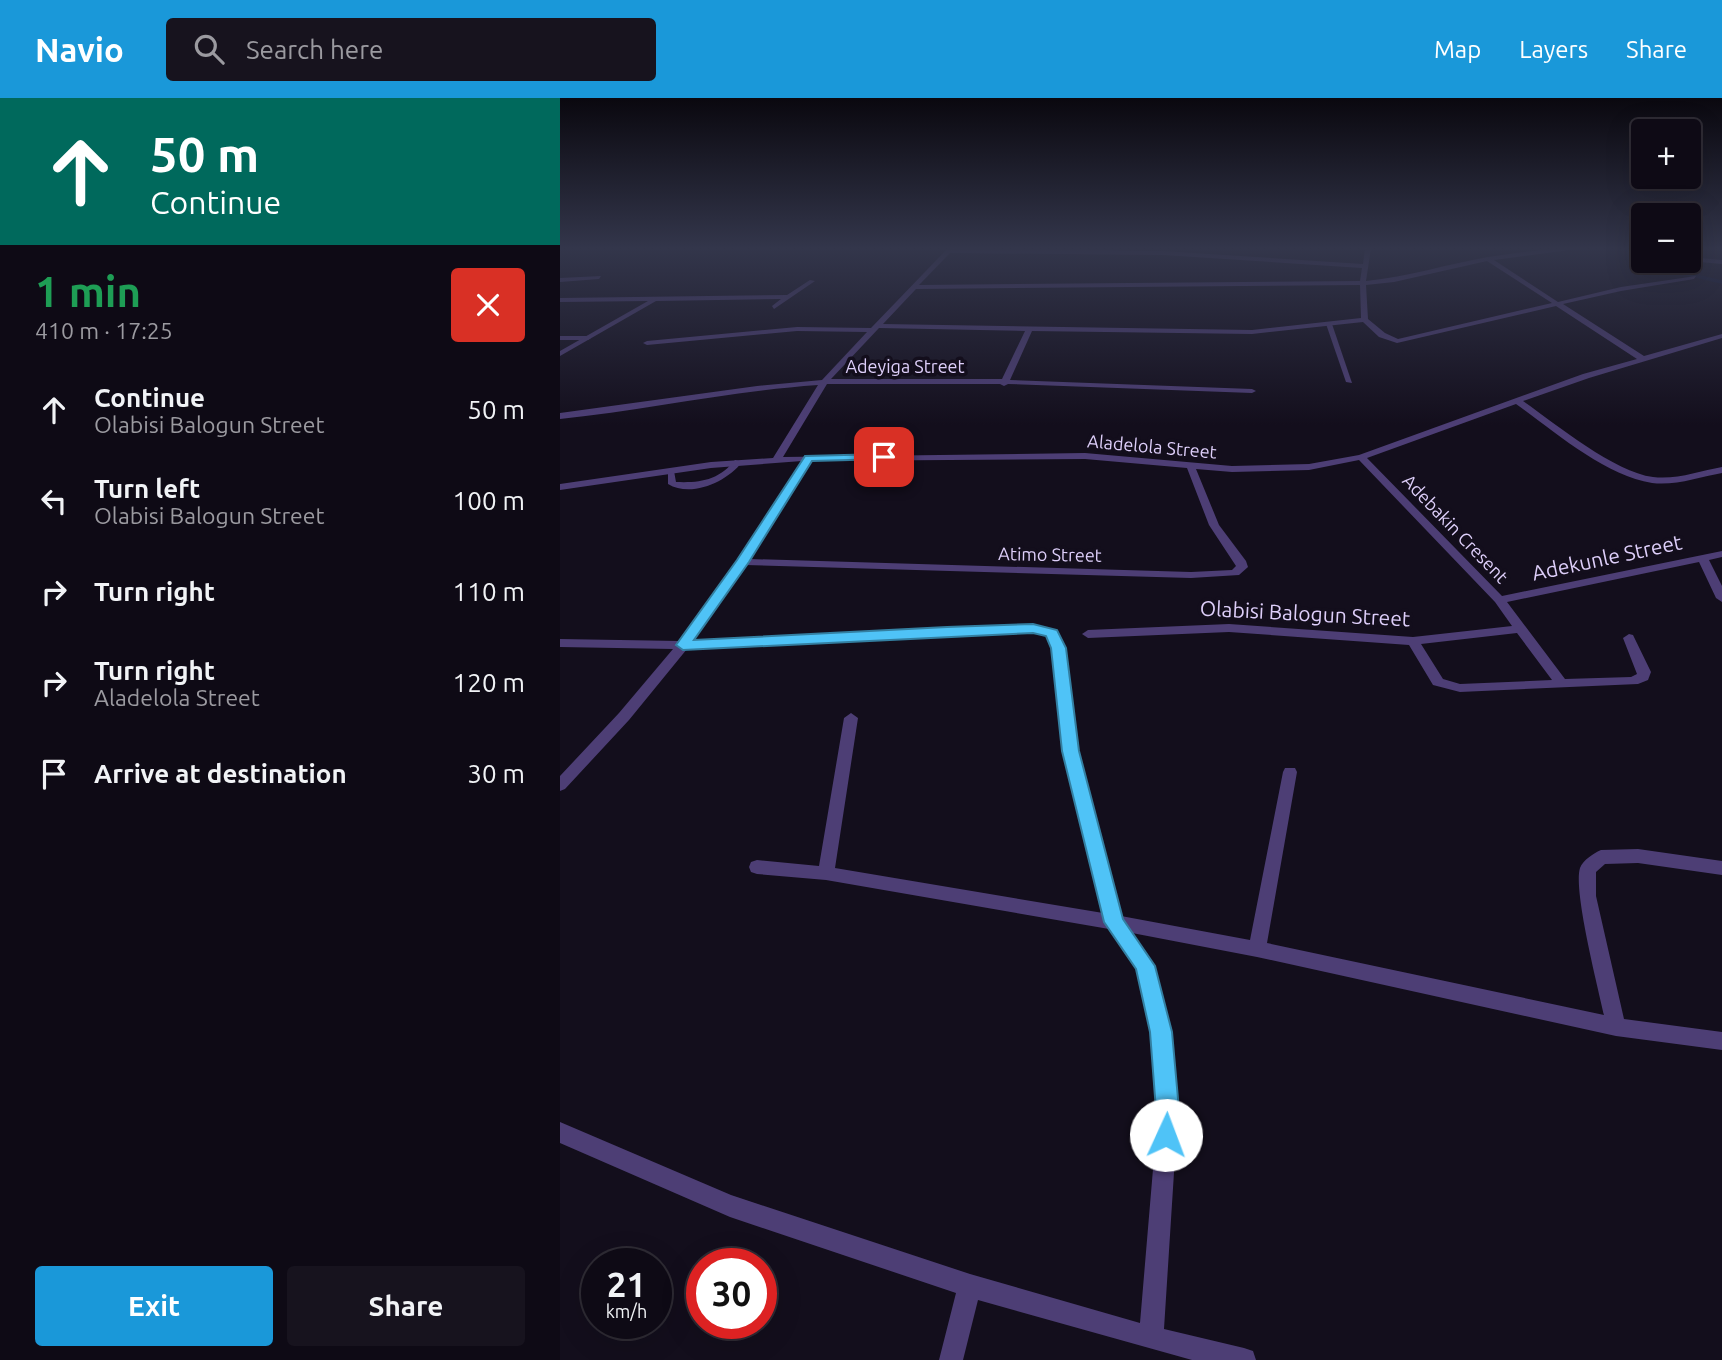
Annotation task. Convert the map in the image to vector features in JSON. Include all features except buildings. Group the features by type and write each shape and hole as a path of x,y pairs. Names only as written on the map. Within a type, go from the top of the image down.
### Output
{"street":[{"path":"560,354 641,307"},
{"path":"777,460 824,382 895,307"},
{"path":"1364,307 1365,320"},
{"path":"647,343 797,329 1252,332 1365,320 1391,340 1404,341 1544,307"},
{"path":"1561,307 1643,359"},
{"path":"1004,384 1029,330"},
{"name":"Aladelola Street","path":"560,487 738,462 809,458 1085,456 1191,467 1308,467 1361,457 1517,401 1722,336"},
{"name":"Adeyiga Street","path":"560,416 744,388 824,382 1252,391"},
{"path":"1517,401 1563,433 1636,476 1661,480 1722,470"},
{"name":"Adebakin Cresent","path":"1361,457 1499,600 1562,684"},
{"path":"560,785 616,726 683,645 743,562 809,458"},
{"name":"Atimo Street","path":"743,562 1177,575 1235,573 1242,567 1240,561 1214,525 1191,467"},
{"name":"Adekunle Street","path":"1499,600 1722,554"},
{"path":"1703,558 1722,598"},
{"name":"Olabisi Balogun Street","path":"1088,634 1229,628 1413,641 1520,629"},
{"path":"560,643 683,645 947,631 1033,629 1052,633 1058,648 1070,751 1114,922 1145,966 1161,1032 1168,1110 1151,1338"},
{"path":"1413,641 1432,675 1448,686 1633,681 1643,677 1644,671 1629,638"},
{"path":"826,873 851,718"},
{"path":"1258,949 1290,772"},
{"path":"1616,1027 1588,896 1588,869 1601,856 1638,856 1722,868"},
{"path":"757,867 826,873 1114,922 1258,949 1616,1027 1722,1041"},
{"path":"560,1132 730,1206 970,1286 1151,1338 1244,1360"},
{"path":"951,1360 970,1286"}],"lane":[{"path":"1329,324 1350,383"},
{"path":"560,338 588,338"},
{"path":"671,472 672,484 676,485 721,480 738,462"}],"route":[{"path":"884,457 809,458 743,562 683,645 838,639 947,631 1033,629 1052,633 1058,648 1070,751 1114,922 1145,966 1161,1032 1168,1110 1166,1135"}]}
